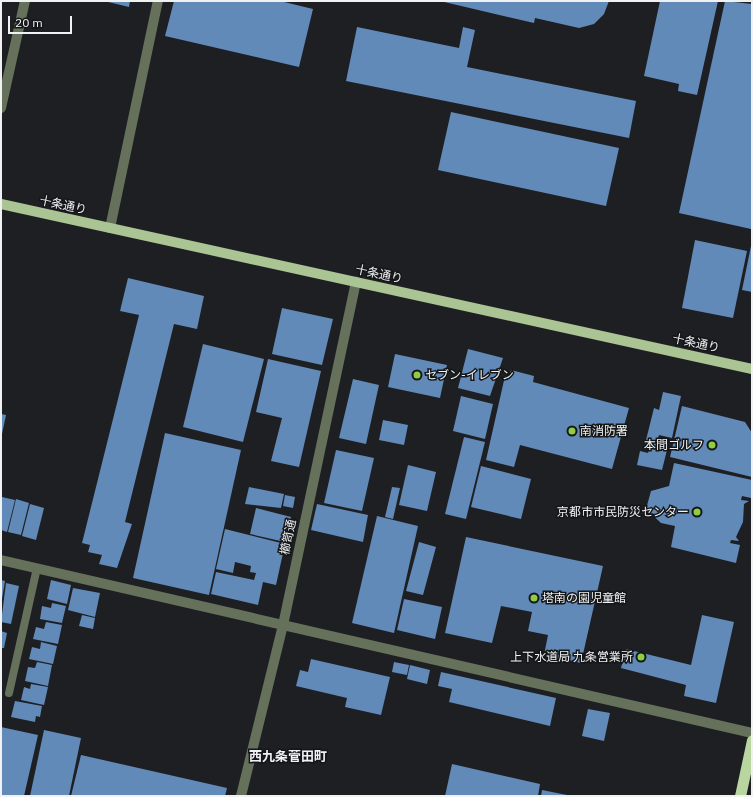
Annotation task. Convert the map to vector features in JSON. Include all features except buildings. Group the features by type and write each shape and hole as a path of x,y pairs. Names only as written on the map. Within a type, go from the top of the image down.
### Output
{"highway":[{"path":"740,796 752,740"}],"main road":[{"name":"十条通り","path":"1,204 752,369"}],"street":[{"path":"1,108 25,1"},
{"path":"110,228 158,1"},
{"name":"櫛笥通","path":"241,796 282,625 356,282"},
{"path":"1,560 752,733"}],"lane":[{"path":"10,693 37,568"}],"place":[{"name":"セブン-イレブン","path":"417,375"},
{"name":"南消防署","path":"572,431"},
{"name":"本間ゴルフ","path":"712,445"},
{"name":"京都市市民防災センター","path":"697,512"},
{"name":"塔南の園児童館","path":"534,598"},
{"name":"上下水道局 九条営業所","path":"641,657"}],"district":[{"name":"西九条菅田町","path":"288,757"}]}
